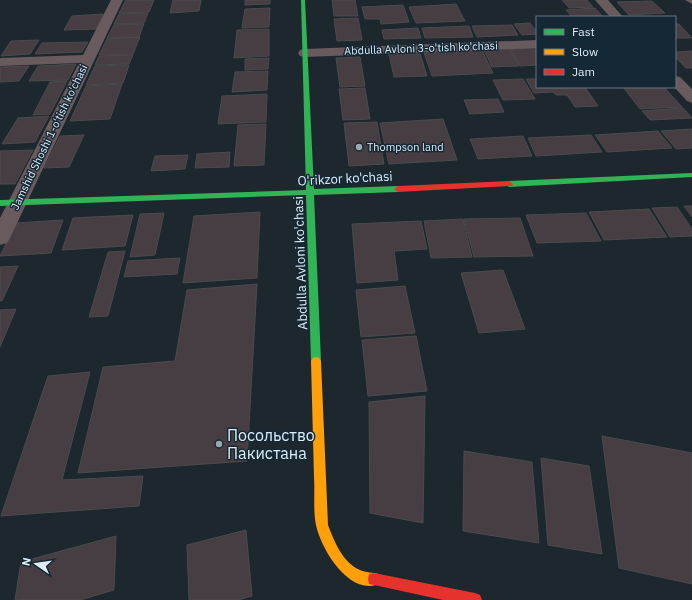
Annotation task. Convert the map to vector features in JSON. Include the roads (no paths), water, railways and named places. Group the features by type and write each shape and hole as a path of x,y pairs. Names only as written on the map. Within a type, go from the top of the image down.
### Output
{"street":[{"name":"Jamshid Shoshi 1-o'tish ko'chasi","path":"0,238 9,203 88,59 117,0"},
{"name":"Abdulla Avloni ko'chasi","path":"303,0 322,525 327,541 335,556 344,566 358,576 475,600"},
{"path":"601,0 616,16"},
{"name":"Abdulla Avloni 3-o'tish ko'chasi","path":"305,53 536,44"},
{"name":"Jamshid Shoshi 1-o'tish ko'chasi","path":"0,62 88,59"},
{"path":"676,81 692,98"},
{"name":"O'rikzor ko'chasi","path":"9,203 310,193 692,175"}],"place":[{"name":"Thompson land","path":"359,147"},
{"name":"Посольство Пакистана","path":"219,444"}]}
